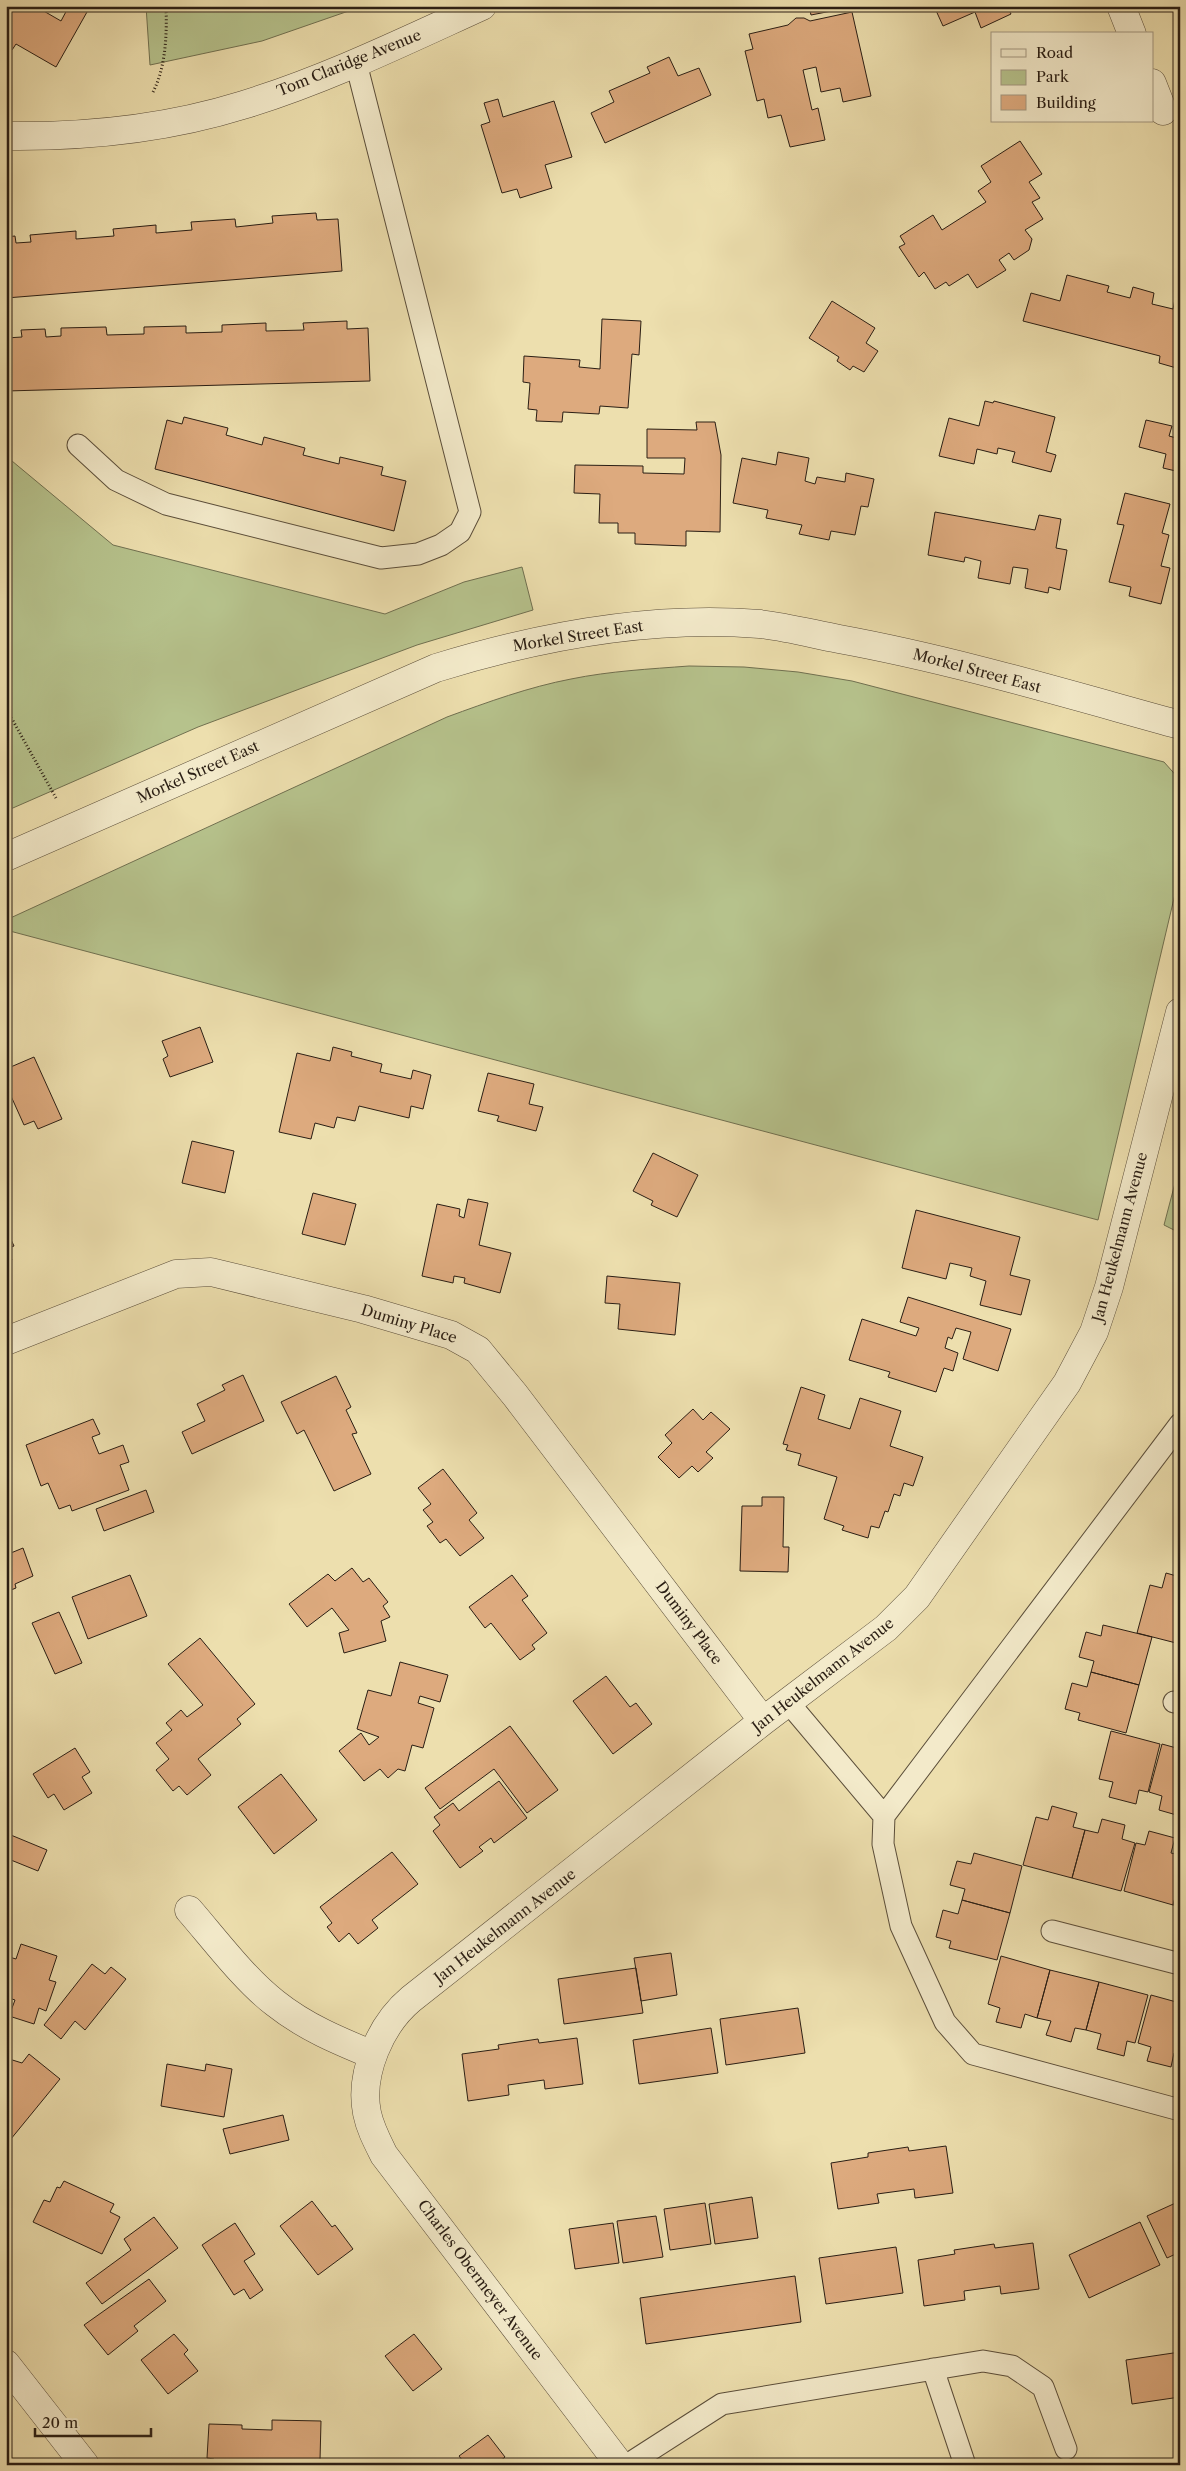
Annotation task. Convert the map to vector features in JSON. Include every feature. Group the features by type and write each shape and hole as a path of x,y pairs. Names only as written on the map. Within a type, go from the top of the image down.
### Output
{"street":[{"name":"Tom Claridge Avenue","path":"6,136 50,136 133,130 189,119 243,105 334,73 482,6"},
{"path":"1121,6 1131,32"},
{"path":"1154,88 1164,111"},
{"name":"Morkel Street East","path":"6,857 436,668 494,650 539,640 673,623 760,624 886,647 1180,725"},
{"name":"Jan Heukelmann Avenue","path":"366,2085 374,2055 388,2023 410,1999 763,1721 886,1628 917,1597 1067,1383 1094,1332 1109,1287 1180,1012"},
{"name":"Duminy Place","path":"6,1341 176,1274 188,1272 211,1272 344,1304 451,1335 478,1350 504,1381 763,1721"},
{"path":"189,1910 262,1992 276,2004 323,2034 374,2055"},
{"name":"Charles Obermeyer Avenue","path":"366,2085 367,2113 372,2131 384,2155 620,2465"},
{"path":"6,2364 84,2465"}],"lane":[{"path":"78,445 116,480 166,504 381,558 418,554 441,545 460,532 470,512 356,63"},
{"path":"1180,1424 884,1816 883,1844 901,1926 945,2022 973,2054 1180,2110"},
{"path":"788,1702 884,1816"},
{"path":"1052,1931 1180,1964"},
{"path":"626,2465 722,2404 983,2361 1012,2366 1044,2387 1066,2449"},
{"path":"933,2369 965,2465"}],"path":[{"path":"133,130 158,82 167,31 166,6"},
{"path":"6,713 12,719 72,827"}],"green space":[{"path":"146,6 363,6 262,41 150,65"},
{"path":"6,456 113,545 385,614 464,582 522,567 533,610 417,645 198,727 6,811"},
{"path":"689,666 744,667 798,672 852,681 1164,762 1180,780 1180,873 1098,1220 6,930 6,920 447,717 493,700 555,682 615,672"},
{"path":"1180,1164 1180,1233 1164,1225"}],"building":[{"path":"6,6 35,6 61,21 69,6 77,6 87,12 56,67 16,44 12,50 6,46"},
{"path":"809,6 846,6 847,8 811,15"},
{"path":"934,6 1007,6 1011,14 981,28 975,12 943,26"},
{"path":"852,12 871,96 843,102 840,88 821,92 816,67 803,70 812,110 818,108 825,140 790,147 781,115 768,118 764,99 757,101 745,51 753,49 749,34 788,25 796,18 804,18 810,21"},
{"path":"669,57 678,76 699,68 711,95 605,143 591,113 614,102 609,91 650,73 647,67"},
{"path":"498,99 503,117 554,101 572,157 545,165 552,188 520,198 517,189 502,193 481,125 490,122 484,103"},
{"path":"1020,141 1042,174 1029,182 1040,198 1032,202 1043,219 1025,230 1032,239 1029,250 1014,260 1009,253 999,260 1006,270 977,288 968,274 949,286 946,282 935,289 924,272 919,277 899,247 905,244 900,236 933,215 942,230 986,202 978,191 991,182 981,166"},
{"path":"316,213 317,220 338,219 342,271 6,298 6,237 15,236 16,243 31,242 30,235 76,231 76,239 114,236 113,229 156,225 156,233 192,230 191,222 235,219 236,227 273,223 272,216"},
{"path":"1067,275 1109,286 1107,292 1130,298 1133,287 1154,293 1152,304 1173,309 1175,299 1180,300 1180,369 1159,363 1160,356 1023,321 1031,293 1060,301"},
{"path":"832,301 875,328 866,343 878,351 864,372 853,366 850,370 837,361 839,357 809,338"},
{"path":"602,319 641,321 639,355 632,354 628,408 600,406 599,414 563,412 562,422 536,421 537,410 528,409 530,383 523,382 524,356 580,360 579,367 600,369"},
{"path":"347,321 347,329 368,328 370,381 6,391 6,338 22,337 21,330 45,329 46,337 61,336 61,328 106,327 107,335 144,334 144,327 186,326 186,333 222,332 222,325 266,323 266,331 304,330 303,323"},
{"path":"985,401 993,403 994,401 1055,417 1046,452 1056,455 1051,472 1012,462 1015,452 998,448 997,454 977,449 974,464 939,456 949,418 979,426"},
{"path":"184,417 228,428 226,435 262,445 264,437 305,448 303,455 339,464 340,457 383,467 381,475 406,481 394,531 155,469 167,420 182,424"},
{"path":"1146,420 1172,426 1169,436 1180,439 1180,472 1163,468 1166,454 1139,447"},
{"path":"696,422 715,422 721,455 720,532 686,531 686,546 635,544 635,533 618,533 618,523 599,523 600,494 574,493 575,465 643,466 643,473 684,474 685,458 647,458 647,429 697,430"},
{"path":"778,452 809,458 805,481 815,484 817,477 845,482 846,473 874,479 868,507 861,506 855,535 831,531 829,540 799,534 802,525 766,518 768,510 733,503 742,458 776,465"},
{"path":"1125,493 1170,504 1162,533 1169,535 1161,566 1170,568 1161,604 1129,596 1131,587 1109,582 1124,525 1117,524"},
{"path":"935,512 1035,530 1039,515 1061,519 1056,548 1067,550 1060,590 1049,587 1048,593 1025,588 1028,569 1013,567 1010,584 978,578 981,561 965,557 964,562 928,555"},
{"path":"200,1027 213,1062 170,1077 163,1059 168,1056 162,1041"},
{"path":"333,1047 352,1052 351,1056 382,1064 380,1072 411,1079 413,1070 431,1075 423,1109 411,1106 409,1118 359,1106 355,1121 337,1117 334,1128 315,1123 311,1139 279,1132 297,1053 330,1061"},
{"path":"34,1057 62,1119 38,1129 34,1121 24,1125 6,1085 6,1069"},
{"path":"488,1073 534,1084 529,1104 543,1107 536,1131 497,1121 499,1116 478,1111"},
{"path":"192,1141 234,1151 225,1193 182,1183"},
{"path":"653,1153 698,1175 677,1217 651,1205 653,1201 633,1191"},
{"path":"313,1193 356,1204 345,1245 302,1234"},
{"path":"468,1199 488,1203 479,1245 511,1253 500,1293 464,1283 465,1278 454,1276 453,1283 422,1276 437,1204 460,1209 459,1216 464,1218"},
{"path":"916,1210 1020,1237 1010,1275 1030,1280 1021,1315 980,1305 986,1281 970,1276 972,1268 950,1263 946,1279 902,1268"},
{"path":"6,1229 14,1246 6,1249"},
{"path":"6,1249 12,1260 6,1262"},
{"path":"607,1276 680,1283 675,1335 618,1329 620,1304 605,1303"},
{"path":"908,1297 1011,1329 998,1371 963,1359 971,1332 956,1328 952,1339 948,1337 945,1348 958,1353 953,1371 944,1368 936,1392 888,1377 890,1372 849,1360 862,1319 916,1336 919,1328 900,1322"},
{"path":"243,1375 264,1421 192,1454 182,1432 205,1421 197,1404 225,1390 222,1385"},
{"path":"336,1376 351,1407 346,1410 357,1433 352,1434 371,1474 334,1491 304,1430 297,1434 281,1402"},
{"path":"801,1387 825,1395 818,1419 850,1429 860,1398 901,1411 890,1446 923,1457 913,1486 904,1483 900,1496 894,1494 888,1512 885,1511 879,1528 871,1526 868,1538 842,1530 844,1526 824,1519 837,1477 798,1465 801,1454 786,1450 788,1445 783,1444"},
{"path":"693,1409 703,1420 711,1412 730,1429 706,1452 713,1458 698,1472 692,1466 679,1478 658,1457 672,1443 665,1435"},
{"path":"93,1419 100,1434 92,1437 99,1454 123,1445 129,1462 120,1465 129,1490 72,1511 70,1505 59,1509 48,1483 41,1486 26,1445"},
{"path":"443,1469 477,1513 469,1520 484,1538 460,1556 446,1539 440,1543 427,1526 433,1522 423,1510 431,1504 418,1488"},
{"path":"146,1490 154,1512 104,1531 96,1509"},
{"path":"762,1497 784,1497 783,1547 789,1547 788,1572 740,1571 742,1506 762,1506"},
{"path":"23,1548 33,1576 15,1584 16,1588 6,1592 6,1555"},
{"path":"352,1568 363,1582 369,1578 388,1602 383,1606 390,1617 381,1621 386,1641 344,1653 339,1633 349,1630 332,1608 307,1627 289,1604 328,1574 335,1581"},
{"path":"1166,1573 1180,1577 1180,1644 1137,1633 1150,1585 1162,1588"},
{"path":"130,1575 147,1616 88,1639 72,1597"},
{"path":"512,1575 528,1596 522,1600 547,1633 532,1645 535,1649 520,1660 491,1623 485,1628 469,1607"},
{"path":"59,1612 82,1663 55,1674 32,1623"},
{"path":"1103,1625 1152,1637 1139,1685 1091,1672 1094,1661 1079,1657 1086,1632 1101,1636"},
{"path":"200,1638 255,1704 237,1719 241,1724 198,1759 211,1775 187,1795 179,1786 173,1791 156,1770 169,1759 156,1743 172,1730 166,1723 181,1710 187,1717 203,1705 168,1664"},
{"path":"400,1662 448,1675 440,1702 420,1696 418,1703 434,1708 423,1748 412,1745 405,1771 398,1769 388,1778 380,1769 364,1781 339,1751 361,1733 369,1745 379,1737 357,1729 368,1690 391,1696"},
{"path":"1091,1672 1139,1685 1126,1733 1078,1720 1080,1713 1065,1709 1072,1683 1087,1687"},
{"path":"606,1676 630,1707 636,1703 652,1724 613,1754 573,1701"},
{"path":"510,1726 558,1790 527,1813 494,1769 440,1809 425,1788"},
{"path":"1111,1731 1160,1744 1148,1792 1139,1790 1136,1804 1109,1797 1113,1782 1099,1779"},
{"path":"1162,1744 1180,1749 1180,1816 1159,1810 1162,1796 1149,1792"},
{"path":"75,1748 90,1772 82,1777 92,1793 64,1810 54,1794 48,1798 33,1774"},
{"path":"281,1774 317,1820 274,1854 238,1807"},
{"path":"499,1781 527,1818 494,1843 491,1838 479,1847 483,1851 460,1868 433,1831 440,1825 434,1817 453,1803 459,1811"},
{"path":"1052,1806 1077,1813 1073,1827 1085,1830 1072,1878 1023,1865 1036,1817 1048,1820"},
{"path":"1102,1819 1125,1825 1122,1839 1135,1843 1121,1891 1072,1878 1085,1830 1098,1833"},
{"path":"1149,1831 1175,1838 1171,1853 1180,1855 1180,1879 1173,1905 1124,1891 1136,1843 1145,1845"},
{"path":"6,1833 47,1850 38,1871 6,1858"},
{"path":"392,1852 418,1884 372,1920 378,1928 358,1944 349,1933 339,1942 327,1927 332,1923 320,1907"},
{"path":"974,1853 1022,1866 1010,1913 962,1900 965,1889 950,1885 957,1861 971,1864"},
{"path":"1180,1879 1180,1906 1173,1905"},
{"path":"962,1900 1010,1913 997,1960 949,1948 951,1941 936,1937 943,1910 958,1914"},
{"path":"21,1944 57,1956 49,1980 56,1982 46,2011 39,2008 34,2024 9,2016 15,2000 6,1997 6,1956 16,1959"},
{"path":"671,1953 677,1995 641,2001 634,1958"},
{"path":"1001,1956 1050,1970 1037,2018 1025,2014 1021,2028 996,2022 1000,2008 988,2004"},
{"path":"92,1964 105,1974 111,1967 126,1979 85,2030 75,2021 61,2039 44,2025"},
{"path":"636,1968 643,2013 564,2024 558,1979"},
{"path":"1050,1970 1099,1982 1086,2030 1075,2028 1071,2042 1046,2035 1051,2021 1037,2018"},
{"path":"1099,1982 1148,1995 1135,2043 1127,2041 1124,2056 1097,2049 1101,2034 1086,2030"},
{"path":"1151,1995 1180,2003 1180,2054 1174,2053 1171,2067 1147,2061 1151,2047 1138,2043"},
{"path":"798,2008 805,2053 726,2065 720,2019"},
{"path":"711,2028 718,2073 639,2084 633,2040"},
{"path":"577,2038 583,2084 545,2089 544,2080 508,2085 509,2095 468,2101 462,2054 499,2049 498,2045 538,2039 539,2043"},
{"path":"29,2054 60,2079 6,2145 6,2058 22,2063"},
{"path":"167,2064 205,2071 206,2064 232,2069 224,2117 161,2106"},
{"path":"283,2115 289,2140 230,2154 223,2129"},
{"path":"946,2146 953,2193 915,2198 914,2189 877,2194 879,2203 838,2209 831,2163 868,2157 868,2153 908,2147 909,2151"},
{"path":"64,2181 114,2204 110,2212 120,2217 102,2254 33,2222 44,2200 50,2202 57,2187 60,2188"},
{"path":"752,2197 758,2238 715,2244 709,2204"},
{"path":"312,2201 332,2227 335,2225 353,2249 318,2275 280,2226"},
{"path":"1180,2201 1180,2252 1167,2258 1147,2216"},
{"path":"705,2203 711,2244 670,2250 664,2209"},
{"path":"656,2216 663,2257 623,2263 617,2221"},
{"path":"154,2217 178,2248 102,2304 86,2283 131,2250 124,2239"},
{"path":"1140,2222 1160,2265 1089,2298 1069,2255"},
{"path":"235,2223 255,2254 244,2261 263,2290 250,2299 244,2289 234,2295 202,2245"},
{"path":"613,2223 619,2263 575,2269 569,2229"},
{"path":"1033,2243 1039,2289 1001,2294 1000,2286 964,2291 965,2300 924,2306 918,2260 955,2254 954,2250 994,2244 995,2248"},
{"path":"896,2247 903,2293 826,2304 819,2258"},
{"path":"795,2276 801,2322 646,2344 640,2298"},
{"path":"149,2279 166,2301 134,2326 138,2331 108,2355 84,2325"},
{"path":"174,2334 188,2350 184,2354 198,2371 168,2394 141,2360"},
{"path":"414,2334 442,2369 413,2391 385,2356"},
{"path":"1180,2352 1180,2397 1132,2404 1126,2360"},
{"path":"272,2420 321,2421 320,2460 293,2460 293,2465 213,2465 214,2459 207,2458 209,2424 242,2425 242,2429 272,2430"},
{"path":"488,2435 505,2457 498,2463 500,2465 466,2465 459,2456"}]}
